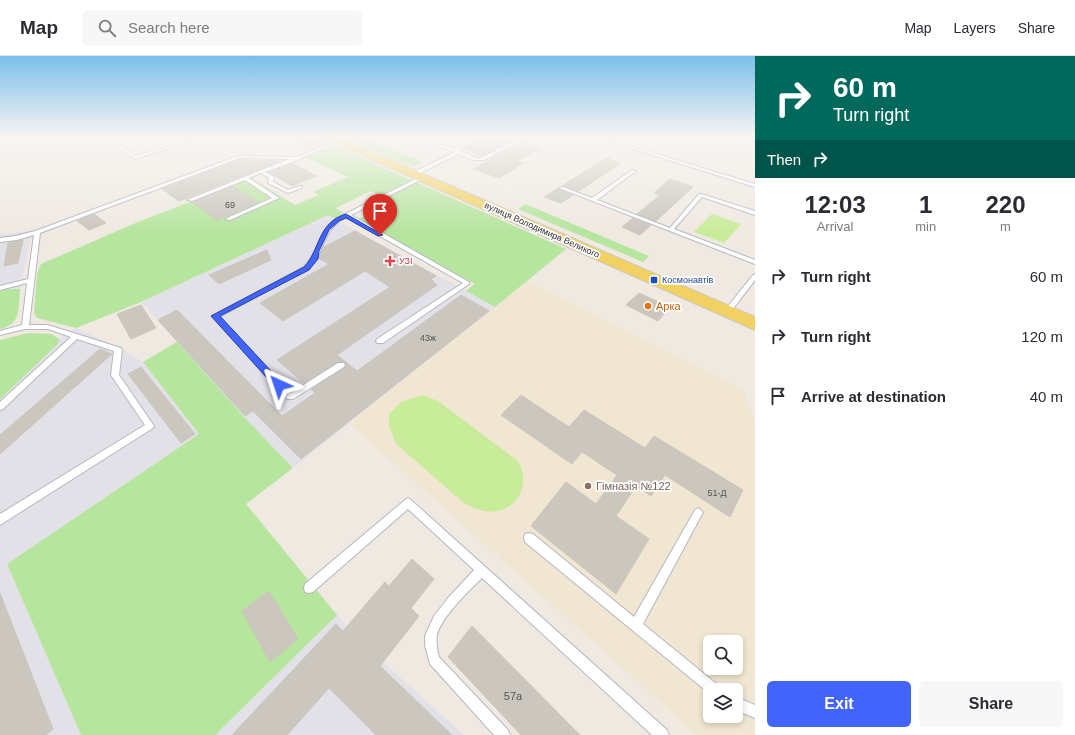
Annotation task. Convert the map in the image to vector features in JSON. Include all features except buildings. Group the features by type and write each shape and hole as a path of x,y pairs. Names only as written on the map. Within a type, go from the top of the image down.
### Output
{"main road":[{"name":"вулиця Володимира Великого","path":"401,169 755,324"}],"lane":[{"path":"0,240 17,238 37,232 208,169"},
{"path":"190,200 271,169"},
{"path":"341,365 290,397 215,316 306,268 315,259 316,251 330,225 430,169"},
{"path":"699,169 755,186"},
{"path":"593,200 634,171"},
{"path":"262,172 272,178 270,182 288,192 300,187"},
{"path":"228,219 276,198 247,179"},
{"path":"561,188 755,262"},
{"path":"671,230 701,195 755,213"},
{"path":"346,215 467,284 380,341"},
{"path":"25,327 37,232"},
{"path":"727,312 755,276"},
{"path":"0,288 31,280"},
{"path":"0,333 25,327 48,327 118,350 115,375 150,426 0,520"},
{"path":"0,407 76,336"},
{"path":"309,588 408,503 662,735"},
{"path":"636,625 698,513"},
{"path":"529,538 706,683"},
{"path":"482,570 435,623 431,634 431,647 434,660 503,735"},
{"path":"743,706 755,712"}],"shaded area":[{"path":"328,215 495,307 293,468 245,418 141,302"},
{"path":"32,230 20,289 0,290 0,235"},
{"name":"Гімназія №122","path":"528,281 744,390 755,424 755,735 697,735 349,423"},
{"path":"76,328 123,350 143,362 200,434 7,564 81,735 0,735 0,399 58,344 59,339"},
{"path":"337,615 372,652 464,735 215,735"}],"green space":[{"path":"331,169 386,169 566,249 495,307 466,291 475,284 356,220 393,201 371,191 336,208 347,215 337,220 328,215 141,302 76,328 37,318 34,313 37,274 41,264 138,222 251,178 295,205 319,195 313,192 348,177"},
{"path":"525,204 649,256 643,262 518,209"},
{"path":"712,214 741,224 724,243 694,232"},
{"path":"20,289 19,308 18,314 12,323 7,327 0,329 0,290"},
{"path":"28,333 51,334 59,339 58,344 0,399 0,340"},
{"path":"177,342 245,418 293,468 246,504 337,615 215,735 81,735 7,564 199,434 143,362"},
{"path":"422,395 438,401 518,461 522,468 523,484 518,498 513,504 498,511 489,512 476,509 464,503 397,445 389,427 389,414 401,402"}],"place":[{"name":"УЗІ","path":"390,261"},
{"name":"Космонавтів","path":"654,280"},
{"name":"Арка","path":"648,306"},
{"name":"Гімназія №122","path":"588,486"}],"route":[{"path":"279,385 215,316 306,268 315,259 316,251 326,230 330,225 346,215 380,235"}]}
